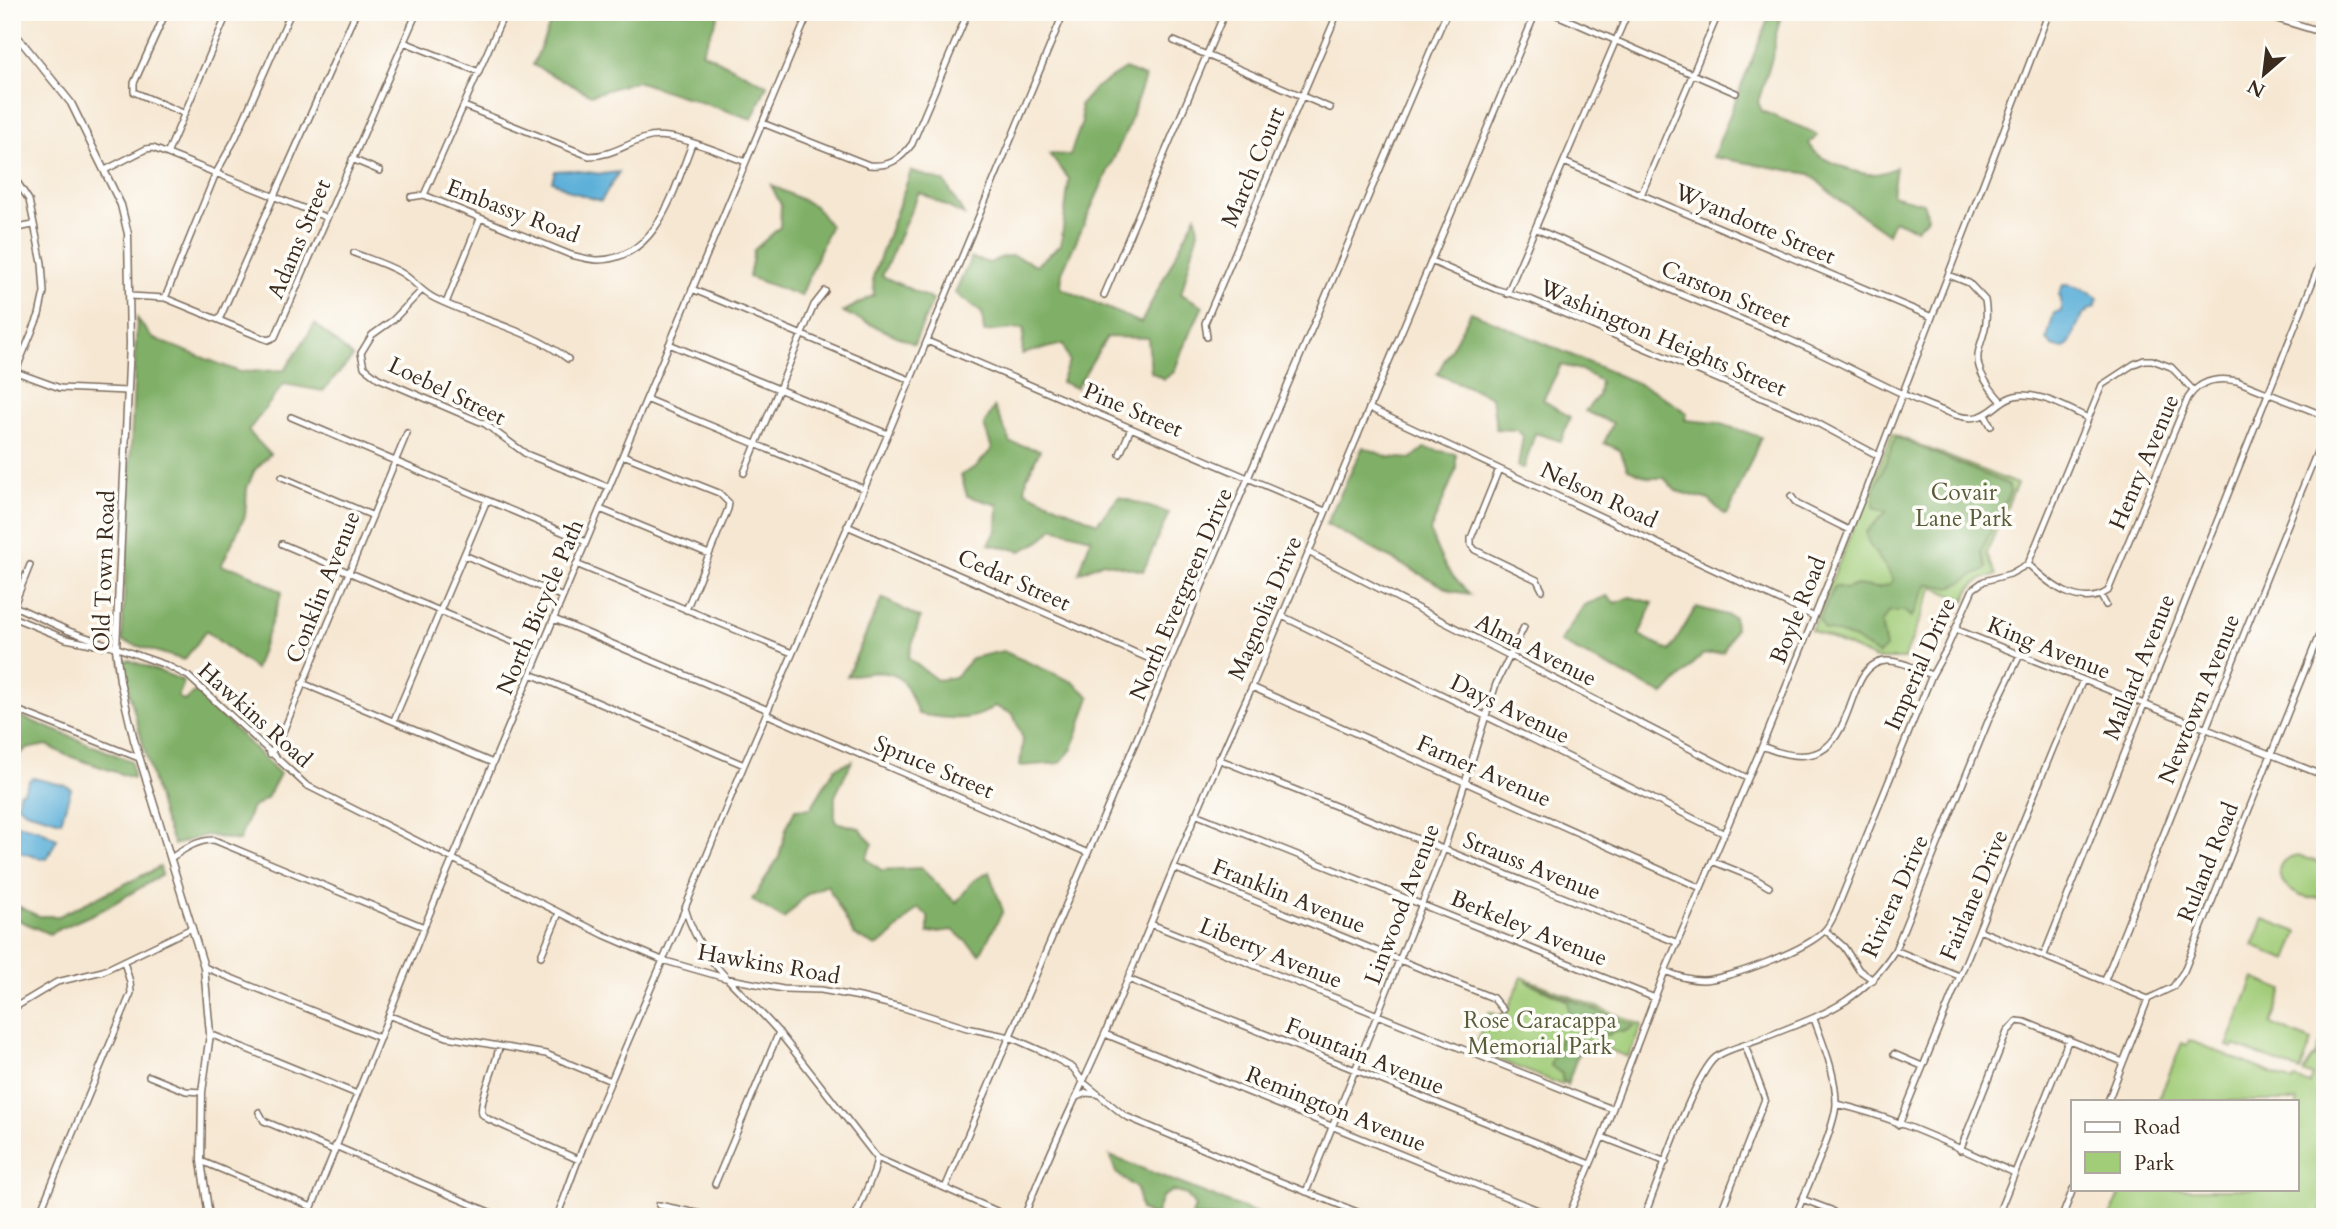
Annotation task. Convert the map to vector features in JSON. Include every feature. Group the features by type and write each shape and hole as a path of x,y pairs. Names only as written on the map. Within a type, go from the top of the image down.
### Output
{"main road":[{"path":"2256,12 2325,33"},
{"name":"Old Town Road","path":"12,30 71,103 121,205 128,234 130,296 127,451 116,649 120,681 139,758 204,967 209,1034 202,1092 201,1161 209,1217"}],"street":[{"path":"166,12 134,83 134,92 183,113"},
{"path":"168,152 228,12"},
{"path":"165,298 216,173 235,139 292,12"},
{"path":"219,320 356,12"},
{"name":"Adams Street","path":"130,296 165,298 268,340 275,337 417,12"},
{"path":"411,197 424,195 505,12"},
{"name":"North Bicycle Path","path":"310,1212 493,763 808,12"},
{"path":"762,122 869,165 893,163 903,156 912,144 968,12"},
{"path":"557,1217 744,765 888,434 1065,12"},
{"path":"1104,295 1226,12"},
{"name":"March Court","path":"1207,337 1205,323 1338,12"},
{"name":"North Evergreen Drive","path":"945,1188 1250,479 1447,12"},
{"name":"Magnolia Drive","path":"1024,1217 1041,1172 1105,1034 1218,759 1252,687 1536,12"},
{"path":"1550,12 1736,93"},
{"path":"1507,294 1628,12"},
{"path":"1642,195 1719,12"},
{"name":"Boyle Road","path":"1568,1217 1602,1137 1665,971 1762,746 1849,530 2049,12"},
{"path":"1174,41 1330,108"},
{"path":"12,49 20,42"},
{"path":"404,42 479,72"},
{"path":"464,106 589,156 601,156 648,137 672,138 746,162"},
{"name":"Embassy Road","path":"424,195 571,255 597,260 613,258 631,251 662,220 692,144"},
{"path":"105,170 145,149 153,148 326,217"},
{"path":"352,159 380,171"},
{"name":"Wyandotte Street","path":"1564,162 1932,317"},
{"path":"12,174 29,200 42,263 44,292 39,315 12,380"},
{"path":"446,303 480,219"},
{"path":"12,229 33,225"},
{"name":"Carston Street","path":"1536,229 1810,349 1901,394 1959,416 1969,418 1985,415"},
{"name":"Mallard Avenue","path":"2044,955 2325,251"},
{"path":"354,253 402,272 421,291 518,332 558,351 568,359"},
{"name":"Washington Heights Street","path":"1431,261 1507,294 1532,300 1802,415 1877,455"},
{"path":"1949,275 1969,283 1985,300 1987,309 1976,359 1978,369 1989,388 2002,402"},
{"path":"692,289 911,380"},
{"name":"Loebel Street","path":"421,291 393,320 372,335 361,353 363,368 378,378 485,424 526,454 608,487"},
{"path":"744,472 801,334 814,305 825,291"},
{"name":"Pine Street","path":"927,341 1325,510"},
{"path":"669,344 888,434"},
{"path":"2106,606 2101,596 2072,595 2047,582 2028,564 2102,385 2111,377 2144,360 2161,362 2171,368 2193,390"},
{"path":"16,372 60,388 127,391"},
{"name":"Henry Avenue","path":"2101,596 2113,582 2193,390 2206,382 2225,378 2325,416"},
{"path":"1991,426 1985,415 2014,396 2029,396 2088,418"},
{"path":"646,399 864,489"},
{"name":"Nelson Road","path":"1369,408 1813,616"},
{"path":"290,417 586,542"},
{"path":"1120,454 1132,428"},
{"name":"Newtown Avenue","path":"2105,980 2325,432"},
{"name":"Conklin Avenue","path":"270,754 278,744 407,433"},
{"path":"622,455 719,494 729,502 686,610"},
{"path":"1499,469 1471,538 1471,545 1475,550 1537,580 1542,590"},
{"path":"282,477 371,515"},
{"path":"1791,496 1797,504 1849,530"},
{"path":"394,720 487,500"},
{"path":"600,509 709,554"},
{"name":"Cedar Street","path":"846,526 1168,667"},
{"path":"282,544 539,653"},
{"name":"Alma Avenue","path":"1308,552 1747,778"},
{"path":"464,555 563,597"},
{"path":"576,564 792,653"},
{"name":"Imperial Drive","path":"1665,971 1698,980 1722,977 1787,954 1804,946 1825,930 1843,895 1932,675 1947,650 1969,594 1977,585 2010,574 2028,564"},
{"path":"30,565 13,607 116,649"},
{"name":"Days Avenue","path":"1282,616 1723,833"},
{"path":"12,617 66,639 116,649"},
{"name":"Spruce Street","path":"554,619 1088,853"},
{"name":"Ruland Road","path":"2148,999 2173,987 2184,971 2325,620"},
{"name":"Linwood Avenue","path":"1306,1192 1444,849 1496,684 1524,627"},
{"name":"King Avenue","path":"1955,629 2325,776"},
{"path":"2317,639 2325,642"},
{"name":"Hawkins Road","path":"116,649 166,664 188,676 306,785 412,836 559,913 662,960 725,978 783,989 821,990 860,997 904,1007 967,1028 1010,1037 1073,1069 1083,1082 1125,1116 1370,1217"},
{"name":"Riviera Drive","path":"1644,1217 1707,1066 1716,1057 1814,1019 1850,1000 1873,980 1895,950 1989,719 2020,655"},
{"path":"1762,746 1791,756 1804,756 1825,748 1841,729 1861,678 1871,666 1879,662 1888,660 1932,675"},
{"path":"531,674 744,765"},
{"name":"Fairlane Drive","path":"1899,1125 2083,680"},
{"path":"302,683 493,763"},
{"name":"Farner Avenue","path":"1252,687 1701,888"},
{"path":"12,708 139,758"},
{"name":"Strauss Avenue","path":"1218,759 1678,943"},
{"name":"Berkeley Avenue","path":"1195,814 1655,998"},
{"path":"171,858 193,844 214,840 425,927"},
{"path":"1712,861 1769,887"},
{"name":"Franklin Avenue","path":"1174,869 1493,998 1503,1010"},
{"path":"685,908 699,943 725,978 779,1032 877,1158 1010,1217"},
{"path":"541,956 559,913"},
{"name":"Liberty Avenue","path":"1151,923 1612,1109"},
{"path":"12,1009 57,982 103,971 192,928"},
{"path":"1825,930 1844,947 1859,970 1873,980"},
{"path":"1979,930 2148,999 2108,1100"},
{"path":"1895,950 1959,976"},
{"path":"38,1217 131,993 124,962"},
{"path":"204,967 380,1038"},
{"name":"Fountain Avenue","path":"1128,979 1590,1164"},
{"path":"390,1016 437,1034 545,1054 611,1081"},
{"path":"1795,1217 1836,1104 1831,1068 1814,1019"},
{"path":"1960,1150 2011,1026 2017,1021 2123,1062"},
{"path":"715,1184 779,1032"},
{"path":"209,1034 357,1094"},
{"name":"Remington Avenue","path":"1105,1034 1555,1217"},
{"path":"1997,1217 2069,1039"},
{"path":"1719,1217 1765,1100 1745,1045"},
{"path":"499,1046 498,1060 481,1104 482,1114 579,1160"},
{"path":"1894,1054 1922,1066"},
{"path":"149,1076 186,1091 202,1092"},
{"path":"1075,1099 1086,1093 1098,1094"},
{"path":"1836,1104 1899,1125 2015,1173"},
{"path":"259,1112 264,1121 501,1217"},
{"path":"1602,1137 1666,1162"},
{"path":"855,1217 877,1158"},
{"path":"201,1161 319,1217"},
{"path":"2062,1217 2073,1190"},
{"path":"1802,1199 1830,1210 1839,1217"},
{"path":"659,1205 715,1217"}],"green space":[{"path":"555,12 720,12 702,52 767,85 752,119 636,81 591,95 533,65"},
{"path":"1771,12 1782,12 1774,52 1758,102 1762,111 1813,132 1818,136 1809,143 1814,151 1844,167 1859,173 1873,174 1896,167 1892,195 1923,203 1928,217 1916,229 1894,220 1888,234 1834,196 1810,174 1713,157"},
{"path":"1125,69 1145,77 1128,127 1062,272 1061,288 1141,323 1196,215 1198,231 1181,294 1203,306 1174,372 1164,379 1151,372 1148,338 1107,337 1076,388 1061,382 1069,361 1063,344 1022,354 1024,328 984,332 982,313 955,293 971,258 990,263 1013,256 1036,265 1061,245 1069,179 1049,154 1070,155 1082,122 1080,105 1095,88"},
{"path":"911,171 945,182 964,215 919,192 882,276 933,300 914,344 843,312 874,295 873,277"},
{"path":"771,185 815,206 830,226 801,296 749,277 754,250 780,227 781,205"},
{"path":"1471,312 1655,391 1687,413 1685,420 1718,423 1761,437 1729,512 1725,515 1709,500 1676,491 1664,478 1650,478 1628,469 1620,450 1604,443 1613,423 1585,411 1598,396 1600,381 1581,370 1561,365 1543,400 1570,417 1561,441 1535,433 1524,468 1518,467 1523,436 1517,430 1496,429 1490,396 1437,374"},
{"path":"137,318 152,338 240,372 285,370 315,324 353,357 323,391 284,384 248,431 270,454 254,471 247,488 245,516 221,566 240,569 282,592 255,669 206,631 184,660 122,641"},
{"path":"994,407 1011,443 1040,450 1027,477 1025,491 1097,523 1119,497 1169,513 1143,571 1103,562 1079,573 1091,538 1053,528 1039,542 1021,551 989,544 997,530 998,505 967,496 961,475 976,467 992,449 984,425"},
{"name":"Covair Lane Park","path":"1892,434 2017,484 1986,553 1996,575 1976,583 1965,601 1933,587 1904,659 1876,659 1811,630"},
{"name":"Covair Lane Park","path":"1896,437 2005,483 2010,492 1981,552 1987,568 1951,588 1929,584 1911,617 1904,611 1890,611 1881,623 1886,648 1878,655 1855,639 1824,629 1819,620 1835,586 1846,589 1857,585 1877,588 1890,584 1893,580 1870,545 1866,532 1887,511 1874,507 1874,490"},
{"path":"1363,447 1388,457 1411,459 1424,448 1456,454 1456,470 1430,531 1445,566 1470,594 1452,591 1326,524"},
{"path":"1607,596 1615,603 1630,597 1653,603 1639,635 1670,651 1696,607 1734,617 1735,629 1723,652 1702,655 1664,695 1560,642 1584,605"},
{"path":"882,598 920,618 908,658 937,680 955,677 972,658 1003,651 1073,682 1090,697 1072,749 1060,763 1020,766 1023,739 1013,714 994,706 986,712 968,717 948,718 918,714 907,688 894,675 875,673 847,676"},
{"path":"129,660 182,680 183,685 178,697 185,701 196,691 280,774 267,798 251,809 239,841 206,835 174,845 163,818 122,666 121,661"},
{"path":"12,713 131,761 133,778 66,755 47,745 26,749 12,761"},
{"path":"852,761 835,796 835,822 859,828 873,844 866,858 881,870 921,868 956,903 973,881 989,872 1003,911 980,954 953,930 928,933 928,916 918,908 876,946 854,935 827,885 806,895 784,919 752,900 779,857 786,829 795,809 811,808 835,768"},
{"path":"2298,855 2325,865 2324,896 2302,896 2284,883 2280,867 2286,860"},
{"path":"160,867 162,875 104,909 49,934 12,917 12,903 38,916 59,916"},
{"path":"2264,919 2298,932 2287,960 2253,946"},
{"name":"Rose Caracappa Memorial Park","path":"1522,977 1642,1025 1628,1057 1580,1039 1562,1085 1474,1050 1489,1012 1498,1015 1506,1013"},
{"path":"2254,978 2283,990 2271,1024 2312,1041 2300,1071 2234,1045 2233,1048 2227,1046"},
{"path":"1526,981 1635,1026 1623,1032 1613,1031 1609,1035 1590,1032 1569,1020 1568,1001"},
{"path":"2325,1031 2325,1199 2318,1217 2110,1217 2122,1190 2298,1190 2298,1100 2158,1100 2182,1043 2187,1045 2189,1040 2293,1082 2295,1079 2310,1084 2313,1076 2303,1072 2315,1058"},
{"path":"1561,1036 1580,1037 1581,1046 1567,1085 1562,1074 1550,1065"},
{"path":"1110,1156 1266,1217 1191,1217 1195,1207 1187,1195 1172,1191 1162,1197 1155,1217 1141,1210 1137,1189 1116,1173"}],"water":[{"path":"555,171 602,174 619,172 601,201 572,192 552,181"},
{"path":"2063,285 2081,289 2098,298 2095,307 2079,321 2072,339 2063,349 2052,346 2047,339 2054,313 2061,312 2059,295"},
{"path":"33,778 71,789 61,821 26,811 17,805 19,793"},
{"path":"13,823 38,829 57,839 47,859 12,850"}]}
